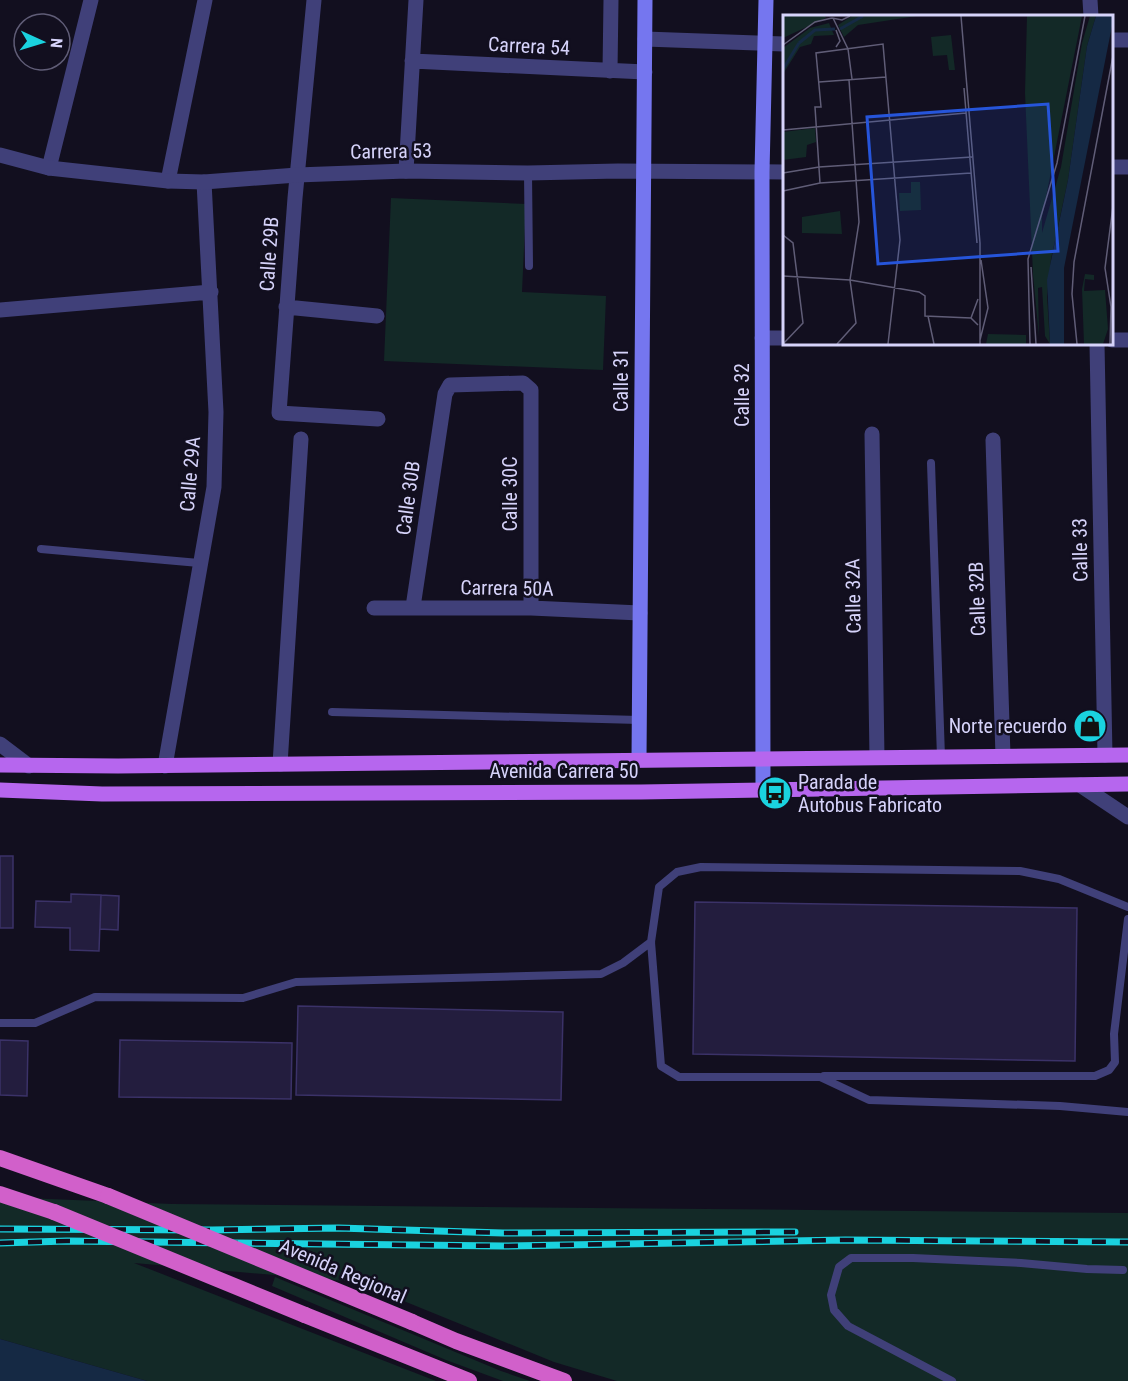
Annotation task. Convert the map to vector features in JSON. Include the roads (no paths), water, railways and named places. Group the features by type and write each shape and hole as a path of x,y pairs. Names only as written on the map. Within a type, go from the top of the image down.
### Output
{"highway":[{"name":"Avenida Regional","path":"0,1158 108,1196 412,1322 564,1381"},
{"path":"0,1194 54,1212 469,1381"}],"main road":[{"name":"Calle 31","path":"639,760 645,0"},
{"name":"Calle 32","path":"763,790 762,172 766,0"},
{"name":"Avenida Carrera 50","path":"0,765 165,766 1128,755"},
{"name":"Avenida Carrera 50","path":"0,790 123,794 763,790 1128,784"}],"street":[{"path":"49,168 91,0"},
{"path":"168,181 205,0"},
{"name":"Calle 29B","path":"314,0 297,175 279,413 378,419"},
{"path":"406,171 416,0"},
{"path":"610,71 611,0"},
{"path":"645,39 783,44"},
{"name":"Carrera 54","path":"412,61 645,72"},
{"name":"Carrera 53","path":"0,155 49,168 168,181 204,182 297,175 406,171 783,172"},
{"name":"Calle 29A","path":"165,766 214,487 216,412 204,182"},
{"path":"0,310 211,292"},
{"path":"286,307 377,316"},
{"path":"762,338 783,338"},
{"name":"Calle 33","path":"1097,345 1105,755"},
{"name":"Calle 30C","path":"445,394 450,385 523,383 531,390 531,608"},
{"name":"Calle 30B","path":"413,607 445,394"},
{"name":"Calle 32A","path":"872,434 877,757"},
{"path":"280,764 302,439"},
{"name":"Calle 32B","path":"993,440 1003,756"},
{"name":"Carrera 50A","path":"374,608 531,608 640,612"},
{"path":"0,744 29,766"},
{"path":"1080,785 1128,817"}],"lane":[{"path":"528,173 529,266"},
{"path":"931,463 941,757"},
{"path":"40,549 200,563"},
{"path":"332,712 639,720"},
{"path":"1128,907 1059,879 1020,871 701,867 677,872 659,887 651,942 661,1066 679,1077 1095,1076 1109,1070 1115,1062 1114,1034 1128,919"},
{"path":"0,1023 35,1023 95,997 243,998 296,982 601,974 623,963 651,942"},
{"path":"820,1077 869,1100 1060,1106 1128,1112"},
{"path":"952,1381 848,1326 834,1310 831,1295 839,1267 851,1258 914,1258 1123,1270"}],"water":[{"path":"0,1339 147,1381 0,1381"}],"railway":[{"path":"0,1229 338,1228 503,1233 795,1232"},
{"path":"0,1243 67,1241 504,1246 845,1240 1128,1242"}],"place":[{"name":"Norte recuerdo","path":"1090,726"},
{"name":"Parada de Autobus Fabricato","path":"775,793"}]}
